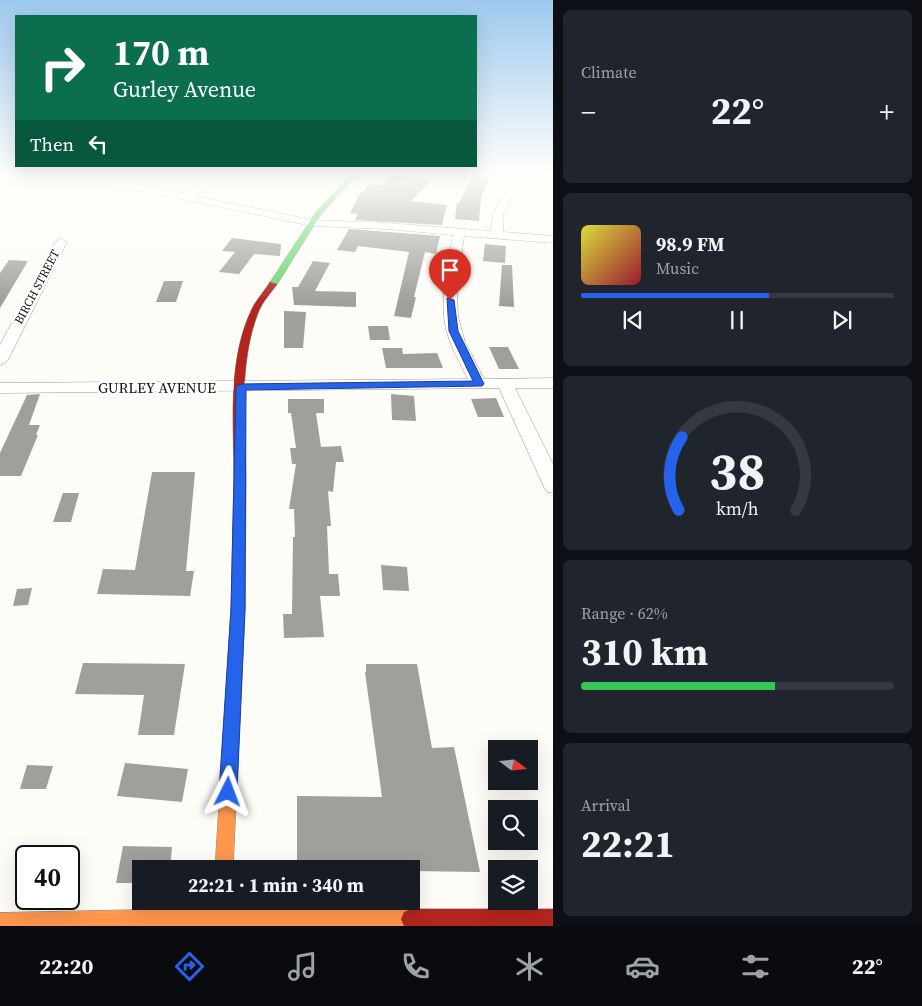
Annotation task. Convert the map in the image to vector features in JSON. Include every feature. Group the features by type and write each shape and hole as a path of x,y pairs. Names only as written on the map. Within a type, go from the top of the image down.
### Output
{"street":[{"path":"277,216 312,223 386,226 553,240"},
{"path":"224,860 238,609 242,360 246,337 255,311 316,216"},
{"path":"497,235 498,216"},
{"path":"459,232 450,300 451,321 479,384"},
{"name":"BIRCH STREET","path":"0,360 61,242"},
{"name":"GURLEY AVENUE","path":"0,388 553,383"},
{"path":"505,384 553,487"},
{"path":"0,923 221,915 553,919"}],"building":[{"path":"357,216 444,216 442,225 355,220"},
{"path":"455,216 479,216 479,221 455,219"},
{"path":"349,229 440,236 436,254 425,252 411,318 394,316 409,252 358,246 355,252 337,250"},
{"path":"232,238 281,244 280,256 254,254 239,274 219,272 235,252 222,251"},
{"path":"485,244 506,246 505,263 483,261"},
{"path":"9,260 28,261 0,308 0,273"},
{"path":"313,261 330,263 315,291 356,292 356,307 294,305 292,287 298,287"},
{"path":"502,265 512,265 514,307 499,306"},
{"path":"164,281 183,281 176,302 156,302"},
{"path":"284,311 306,312 303,348 284,348"},
{"path":"368,326 388,326 390,340 370,340"},
{"path":"489,347 508,347 519,369 499,369"},
{"path":"382,348 402,348 403,354 437,353 443,368 386,368"},
{"path":"40,394 29,425 40,425 36,435 38,435 21,476 0,476 0,453 27,395"},
{"path":"391,394 414,396 416,421 392,420"},
{"path":"496,398 504,417 478,417 471,399"},
{"path":"288,399 324,399 324,413 316,413 321,447 341,446 344,462 336,462 333,492 328,491 331,526 327,526 329,574 338,574 340,596 320,596 324,637 284,638 283,614 292,614 293,537 295,537 294,509 289,509 296,464 292,464 290,448 296,448 291,413 288,413"},
{"path":"152,472 195,472 186,571 194,571 190,596 97,594 103,569 135,570"},
{"path":"63,493 79,493 71,522 53,522"},
{"path":"381,565 407,567 409,591 383,590"},
{"path":"32,588 28,605 13,606 17,589"},
{"path":"83,663 185,664 174,735 138,735 144,695 75,694"},
{"path":"366,664 417,664 432,748 454,747 480,872 420,871 420,860 297,860 297,796 382,797"},
{"path":"125,763 188,769 182,802 117,796"},
{"path":"27,765 53,766 46,789 20,789"},
{"path":"123,846 172,847 171,860 132,860 132,883 116,883"}],"traffic: fast":[{"path":"273,284 316,216"}],"traffic: slow":[{"path":"224,860 238,609 240,480"},
{"path":"0,923 221,918 411,919"}],"traffic: jam":[{"path":"240,480 239,417 243,353 254,313 273,284"},
{"path":"411,919 553,919"}],"route":[{"path":"228,792 238,609 241,387 479,384 454,331 451,321 450,300"}]}
